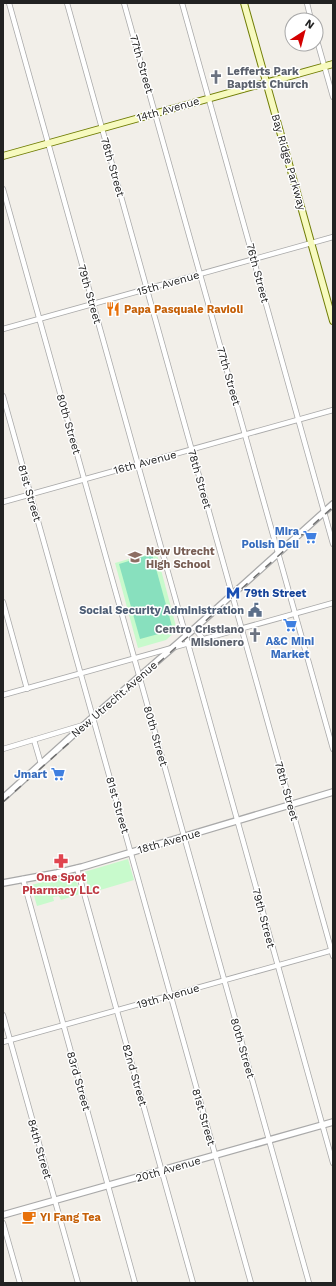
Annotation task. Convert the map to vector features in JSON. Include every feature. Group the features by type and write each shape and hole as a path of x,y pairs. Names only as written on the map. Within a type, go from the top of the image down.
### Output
{"main road":[{"name":"Bay Ridge Parkway","path":"244,3 333,320"},
{"name":"14th Avenue","path":"3,156 209,97 333,64"}],"street":[{"name":"79th Street","path":"9,3 333,1163"},
{"name":"78th Street","path":"67,3 333,956"},
{"name":"77th Street","path":"124,3 333,750"},
{"name":"76th Street","path":"182,3 333,544"},
{"path":"320,52 333,97"},
{"name":"80th Street","path":"3,189 309,1283"},
{"name":"15th Avenue","path":"3,329 333,237"},
{"name":"81st Street","path":"3,396 251,1283"},
{"name":"16th Avenue","path":"3,502 84,478 333,410"},
{"name":"New Utrecht Avenue","path":"3,798 93,716 140,677 333,504"},
{"path":"3,602 27,688"},
{"path":"3,695 333,603"},
{"path":"194,628 203,640"},
{"path":"3,749 83,725"},
{"path":"34,740 42,764"},
{"name":"18th Avenue","path":"3,883 77,868 333,792"},
{"name":"82nd Street","path":"77,868 193,1283"},
{"name":"83rd Street","path":"23,879 135,1283"},
{"name":"19th Avenue","path":"3,1042 332,950"},
{"name":"84th Street","path":"3,1015 78,1283"},
{"name":"20th Avenue","path":"3,1215 333,1122"},
{"path":"3,1223 20,1283"}],"green space":[{"path":"156,551 177,630 166,640 138,648 115,563"},
{"path":"152,554 173,630 140,639 119,564"},
{"path":"128,859 134,880 90,893 84,872"},
{"path":"75,874 80,894 61,900 59,896 53,897 54,901 37,906 31,885"}],"railway":[{"path":"3,802 333,507"}],"place":[{"name":"Lefferts Park Baptist Church","path":"216,77"},
{"name":"Papa Pasquale Ravioli","path":"113,309"},
{"name":"Mira Polish Deli","path":"310,537"},
{"name":"New Utrecht High School","path":"135,557"},
{"name":"79th Street","path":"233,593"},
{"name":"Social Security Administration","path":"255,610"},
{"name":"A&C Mini Market","path":"290,625"},
{"name":"Centro Cristiano Misionero","path":"255,635"},
{"name":"Jmart","path":"58,774"},
{"name":"One Spot Pharmacy LLC","path":"61,861"},
{"name":"Yi Fang Tea","path":"29,1217"}]}
